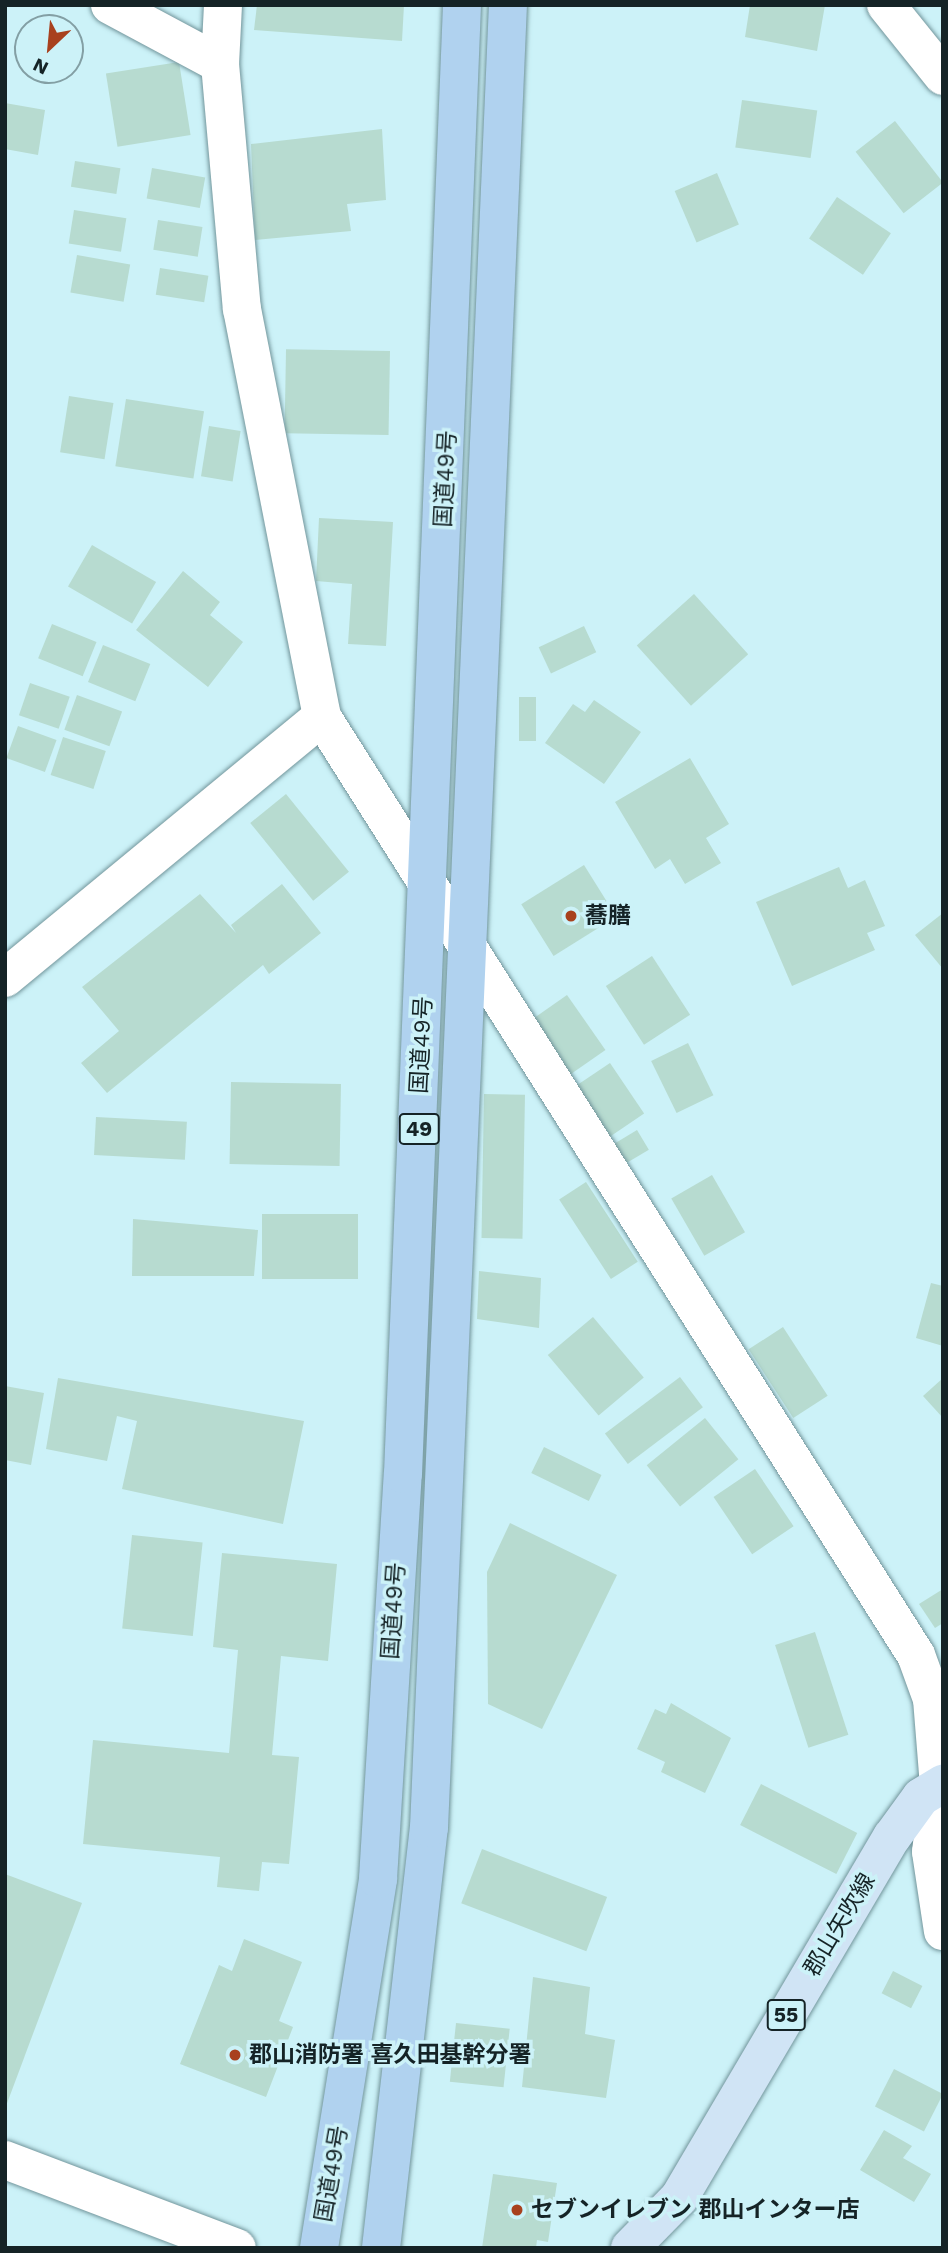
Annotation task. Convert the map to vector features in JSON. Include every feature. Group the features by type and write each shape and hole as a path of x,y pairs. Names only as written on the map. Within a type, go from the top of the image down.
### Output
{"highway":[{"name":"国道49号","path":"319,2248 377,1879 429,887 462,5"},
{"name":"国道49号","path":"381,2248 429,1828 471,957 508,5"}],"main road":[{"name":"郡山矢吹線","path":"630,2248 679,2198 892,1837 921,1797 941,1785"}],"street":[{"path":"110,5 220,64"},
{"path":"223,5 220,64 242,309 322,717 471,957 916,1655 932,1699 941,1785 931,1852 943,1931"},
{"path":"886,5 943,76"},
{"path":"5,978 322,717"},
{"path":"7,2167 237,2248"}],"building":[{"path":"257,5 404,5 402,41 254,30"},
{"path":"750,5 825,5 817,51 745,37"},
{"path":"179,62 191,135 117,147 106,74"},
{"path":"742,100 817,111 811,158 735,148"},
{"path":"5,103 45,110 38,155 5,149"},
{"path":"895,121 943,182 904,213 856,152"},
{"path":"382,129 386,200 347,204 351,231 255,240 251,144"},
{"path":"75,161 120,168 116,194 71,187"},
{"path":"152,168 205,177 200,208 147,199"},
{"path":"717,173 739,225 697,243 675,191"},
{"path":"837,197 891,233 863,275 809,238"},
{"path":"74,210 126,218 121,252 69,244"},
{"path":"158,220 202,227 198,257 153,250"},
{"path":"77,255 130,264 124,302 70,292"},
{"path":"160,268 208,276 204,302 156,295"},
{"path":"286,349 390,351 389,435 285,433"},
{"path":"69,396 113,403 105,459 60,452"},
{"path":"126,399 204,411 193,479 115,466"},
{"path":"209,426 241,431 233,481 201,476"},
{"path":"319,518 393,522 386,646 348,644 352,584 316,581"},
{"path":"92,545 156,582 132,624 68,587"},
{"path":"183,571 220,602 210,615 243,642 208,687 136,630"},
{"path":"694,594 748,654 691,706 637,646"},
{"path":"52,624 97,642 83,676 38,658"},
{"path":"584,626 596,652 551,673 539,647"},
{"path":"103,645 150,664 135,701 88,682"},
{"path":"30,683 70,697 59,729 19,715"},
{"path":"77,695 122,711 109,746 64,730"},
{"path":"519,697 536,697 536,741 519,741"},
{"path":"594,700 641,732 604,784 545,743 573,704 585,712"},
{"path":"18,726 57,740 45,772 6,758"},
{"path":"63,737 106,751 93,789 51,775"},
{"path":"690,758 729,824 706,838 721,863 685,884 670,859 655,869 615,802"},
{"path":"286,794 349,872 313,901 250,823"},
{"path":"584,865 616,917 554,956 521,904"},
{"path":"839,867 848,888 865,880 885,926 867,933 875,950 792,986 756,902"},
{"path":"282,884 321,933 269,974 263,965 107,1093 81,1063 119,1031 82,987 200,894 236,933 231,925"},
{"path":"943,913 943,969 915,935"},
{"path":"652,956 690,1015 644,1045 606,986"},
{"path":"567,995 605,1050 568,1076 529,1021"},
{"path":"688,1043 713,1095 677,1113 651,1061"},
{"path":"610,1063 644,1114 608,1138 574,1088"},
{"path":"231,1082 341,1084 340,1166 230,1164"},
{"path":"484,1094 525,1095 522,1239 481,1238"},
{"path":"96,1117 187,1122 185,1160 94,1155"},
{"path":"637,1130 649,1150 626,1164 614,1144"},
{"path":"712,1175 745,1232 704,1256 671,1198"},
{"path":"586,1182 638,1262 611,1279 559,1199"},
{"path":"262,1214 358,1214 358,1279 262,1279"},
{"path":"133,1219 258,1230 254,1276 132,1276"},
{"path":"479,1271 541,1278 539,1328 477,1319"},
{"path":"931,1283 943,1286 943,1346 916,1338"},
{"path":"593,1317 644,1378 599,1415 548,1355"},
{"path":"783,1327 828,1396 793,1418 749,1349"},
{"path":"680,1377 703,1407 628,1464 605,1434"},
{"path":"58,1378 304,1421 283,1524 122,1489 137,1421 117,1416 107,1461 46,1449"},
{"path":"943,1378 943,1418 923,1396"},
{"path":"5,1386 44,1393 31,1465 5,1460"},
{"path":"705,1418 738,1459 680,1506 647,1465"},
{"path":"544,1447 602,1475 589,1501 531,1473"},
{"path":"755,1469 794,1526 752,1554 714,1497"},
{"path":"510,1523 617,1575 542,1729 488,1704 487,1572"},
{"path":"132,1535 203,1542 193,1636 122,1628"},
{"path":"222,1553 337,1564 328,1661 281,1656 272,1755 299,1757 289,1864 262,1862 259,1891 217,1887 220,1857 83,1844 93,1740 229,1753 238,1650 213,1647"},
{"path":"943,1589 943,1623 935,1628 919,1604"},
{"path":"815,1632 848,1735 808,1748 775,1645"},
{"path":"671,1703 731,1738 705,1793 661,1772 665,1762 637,1749 655,1709 666,1714"},
{"path":"761,1784 857,1833 836,1874 740,1825"},
{"path":"482,1849 607,1897 586,1951 461,1903"},
{"path":"5,1874 82,1903 6,2106 5,2106"},
{"path":"244,1939 302,1962 279,2021 293,2027 266,2097 180,2064 219,1965 232,1971"},
{"path":"893,1971 922,1986 911,2008 882,1993"},
{"path":"533,1977 590,1987 585,2034 615,2040 606,2098 522,2087"},
{"path":"456,2023 510,2029 504,2087 450,2082"},
{"path":"894,2069 943,2094 924,2131 875,2106"},
{"path":"884,2130 912,2146 903,2158 931,2174 914,2202 860,2170"},
{"path":"493,2174 557,2183 548,2242 537,2240 536,2248 482,2248"}],"place":[{"name":"蕎膳","path":"571,916"},
{"name":"郡山消防署 喜久田基幹分署","path":"235,2055"},
{"name":"セブンイレブン 郡山インター店","path":"517,2210"}]}
